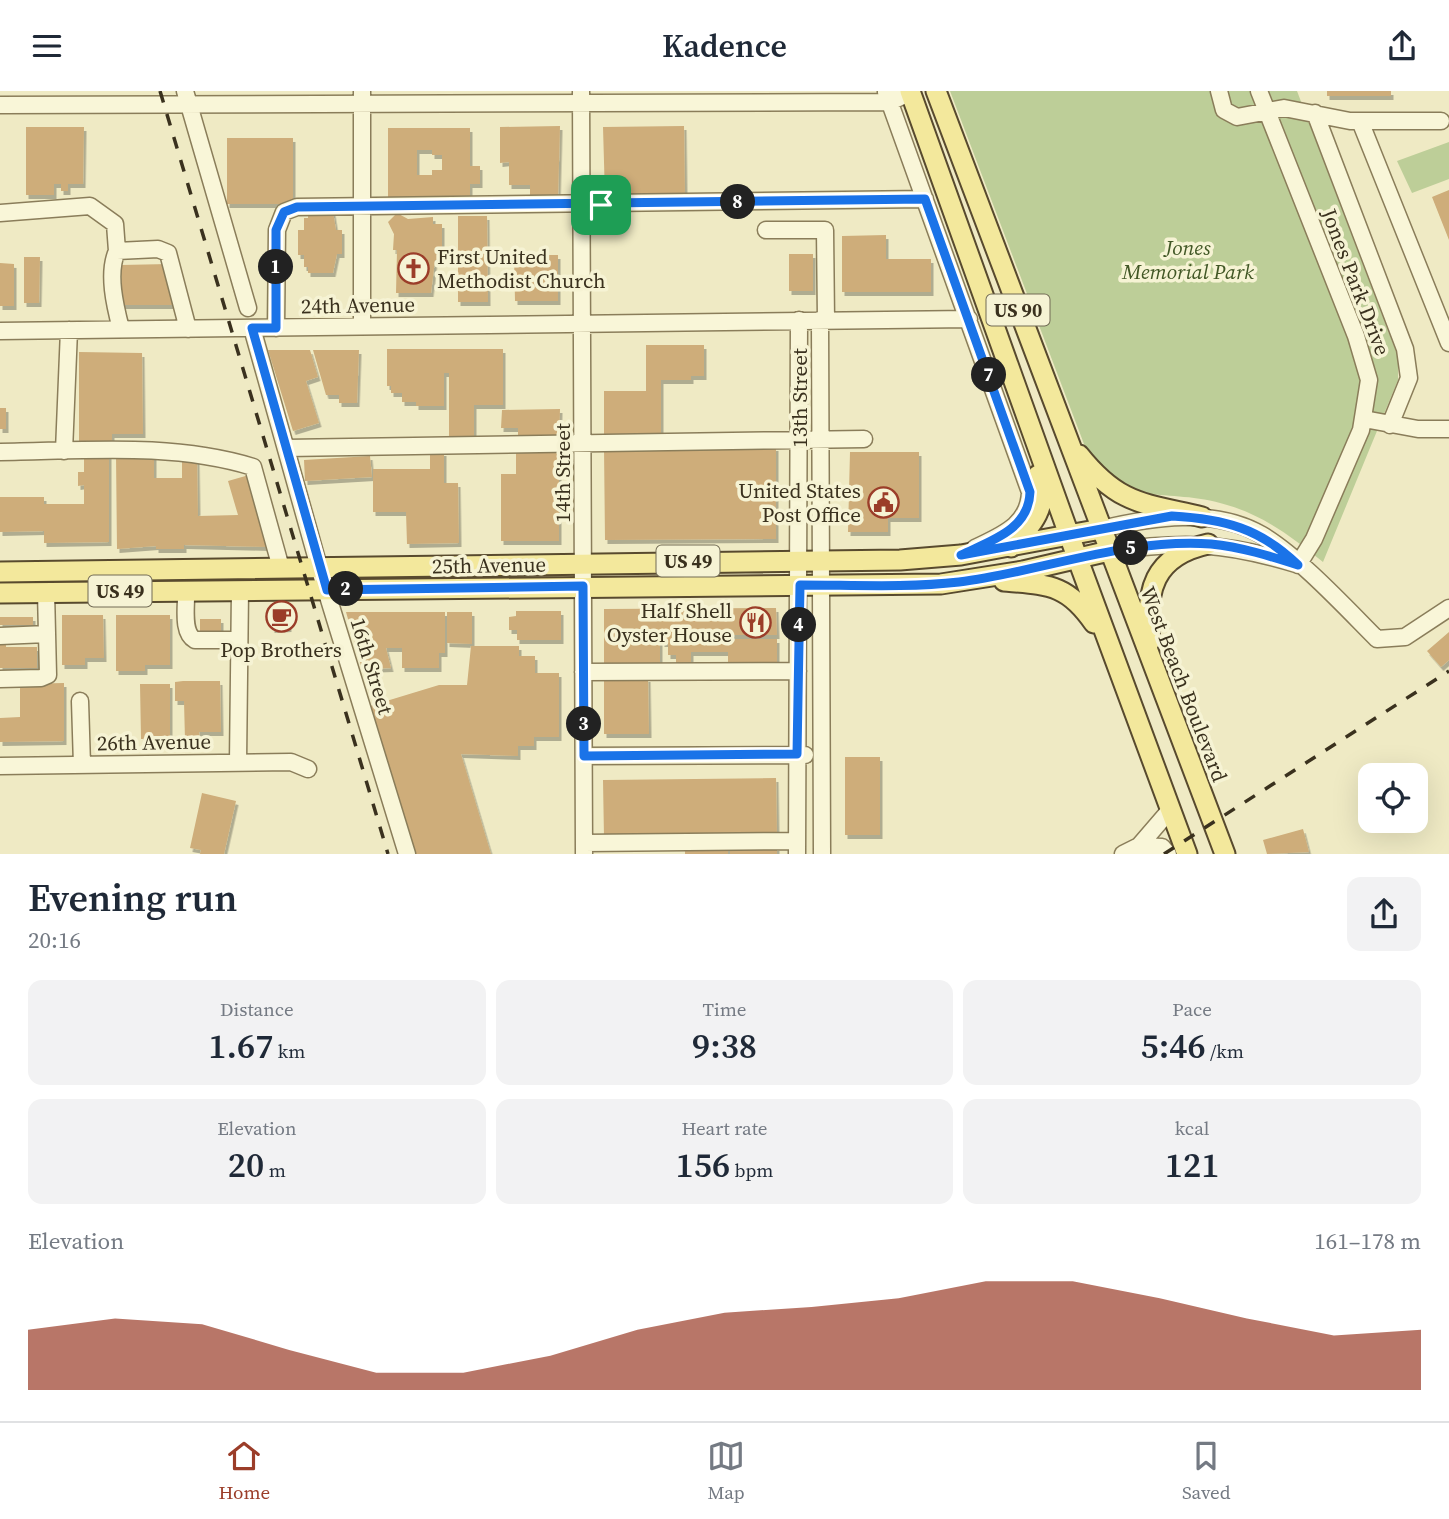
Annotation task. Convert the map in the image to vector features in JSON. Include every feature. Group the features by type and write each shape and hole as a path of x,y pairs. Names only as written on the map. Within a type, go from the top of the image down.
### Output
{"main road":[{"name":"US 90","path":"936,91 1101,529"},
{"name":"US 90","path":"911,92 1077,557 1187,854"},
{"path":"955,214 958,246 1044,495 1037,516 1011,547"},
{"path":"1068,441 1100,481 1115,493 1202,517"},
{"name":"US 49","path":"961,555 1070,537 1101,529"},
{"name":"West Beach Boulevard","path":"1101,529 1225,854"},
{"path":"1152,666 1147,610 1155,578 1174,557 1188,548 1208,544"},
{"name":"US 49","path":"979,579 1109,551"},
{"name":"25th Avenue","path":"0,572 820,560 961,555"},
{"path":"979,579 1063,589 1084,608 1110,645"},
{"name":"25th Avenue","path":"0,593 941,584 979,579"}],"street":[{"path":"1219,91 1220,104 1231,115 1284,108 1360,121 1441,121"},
{"name":"Jones Park Drive","path":"1259,91 1365,361 1369,380 1364,419 1314,539 1298,565"},
{"path":"0,105 187,98 888,96 911,92"},
{"path":"888,96 1026,476 1030,504 1016,526 961,555"},
{"name":"14th Street","path":"581,97 584,849"},
{"path":"187,98 248,308"},
{"path":"362,98 362,326"},
{"path":"1315,113 1405,349 1409,378 1390,425"},
{"path":"1360,121 1449,343"},
{"path":"276,328 278,220 284,212 297,207 925,199"},
{"path":"0,213 90,207 115,224 117,251 112,261 116,311 121,329"},
{"name":"13th Street","path":"766,230 825,230 820,560 810,585 798,671 797,848"},
{"path":"117,251 158,249 168,253 188,329"},
{"name":"24th Avenue","path":"0,331 969,319"},
{"name":"13th Street","path":"799,320 800,560 810,585 822,755 822,854"},
{"name":"16th Street","path":"252,328 319,567 407,854"},
{"path":"64,451 69,330"},
{"path":"1364,419 1390,425 1449,429"},
{"path":"286,448 864,439"},
{"path":"0,452 156,449 216,456 253,467 281,568"},
{"path":"1101,529 1172,516 1202,517 1260,534 1298,565 1377,639 1405,637 1449,608"},
{"path":"1109,551 1208,544 1249,551 1298,565"},
{"path":"186,590 187,631 190,638 239,640"},
{"path":"238,762 240,590"},
{"path":"0,679 48,675 46,592"},
{"path":"0,636 47,634"},
{"path":"583,672 798,671"},
{"path":"80,701 82,765"},
{"path":"584,756 822,755"},
{"name":"26th Avenue","path":"0,766 291,762 308,769"},
{"path":"1123,854 1139,846 1170,810"},
{"path":"1139,846 1162,848 1168,854"},
{"path":"584,849 797,848"}],"green space":[{"name":"Jones Memorial Park","path":"950,91 1297,91 1398,357 1398,380 1323,562 1289,536 1254,515 1205,500 1130,489 1114,480 1099,466 1084,444"},
{"path":"1449,142 1449,179 1412,193 1397,161"}],"building":[{"path":"1327,91 1391,91 1391,96 1327,96"},
{"path":"560,126 558,198 530,198 530,185 509,185 509,162 500,163 500,127"},
{"path":"684,126 685,196 605,197 603,127"},
{"path":"26,127 84,127 83,184 68,184 68,191 61,191 61,184 54,184 54,195 26,195"},
{"path":"388,128 470,128 470,166 480,166 480,184 470,184 470,197 388,197","holes":["417,150 432,150 432,155 442,155 442,170 432,170 432,175 417,175"]},
{"path":"227,138 293,138 293,204 227,204"},
{"path":"1449,190 1449,240 1432,197"},
{"path":"308,212 333,212 336,230 342,230 342,254 337,254 333,273 308,273 308,267 304,267 304,255 298,255 298,230 304,230 304,218 308,218"},
{"path":"397,213 408,219 433,217 433,224 442,224 442,260 435,260 431,293 396,293 397,250 393,250 394,234 388,222"},
{"path":"458,216 487,216 488,302 458,302"},
{"path":"886,235 886,259 931,259 931,292 842,292 842,236"},
{"path":"789,254 813,254 813,291 789,291"},
{"path":"514,255 558,255 558,301 515,301"},
{"path":"24,257 40,257 39,303 24,303"},
{"path":"0,263 14,264 14,306 0,306"},
{"path":"169,264 177,305 122,305 121,265"},
{"path":"646,345 704,345 704,376 691,376 691,380 661,380 661,438 604,438 604,391 646,391"},
{"path":"387,349 503,349 503,405 474,405 474,440 449,440 449,373 444,373 444,406 416,406 416,402 402,402 402,393 391,393 391,386 387,386"},
{"path":"268,350 310,350 318,377 306,381 319,423 293,431"},
{"path":"313,350 359,350 357,403 339,403 339,395 326,395"},
{"path":"79,352 142,353 143,434 112,434 112,441 79,441"},
{"path":"0,408 6,408 6,429 0,429"},
{"path":"560,409 559,439 518,439 518,428 501,428 502,410"},
{"path":"776,447 776,539 605,540 604,448"},
{"path":"559,450 559,541 501,541 501,474 516,474 516,451"},
{"path":"430,452 444,452 444,483 458,483 459,543 407,544 406,512 373,512 373,469 430,469"},
{"name":"United States Post Office","path":"850,452 919,452 919,518 888,518 888,532 848,532"},
{"path":"109,455 109,542 44,543 44,531 0,532 0,497 44,497 44,504 84,504 84,485 78,486 78,472 84,472 84,456"},
{"path":"116,455 154,455 154,478 182,478 182,460 197,460 198,516 238,515 228,481 249,475 267,547 184,545 184,549 156,549 156,546 117,549"},
{"path":"370,456 372,477 305,481 304,460"},
{"path":"776,608 777,635 731,635 731,639 777,639 777,664 728,665 728,652 691,652 691,666 676,666 676,655 668,655 668,643 662,643 662,635 623,635 623,639 660,639 660,666 604,666 604,609"},
{"path":"516,611 561,611 561,640 517,640 517,630 509,630 509,617 516,616"},
{"path":"288,612 289,628 272,629 271,613"},
{"path":"346,612 445,612 445,653 439,653 439,668 402,668 402,648 386,648 391,668 362,669"},
{"path":"447,612 472,612 472,644 447,643"},
{"path":"62,615 103,615 104,658 85,658 85,665 62,665"},
{"path":"116,615 170,615 170,665 145,665 145,671 116,671"},
{"path":"0,617 33,617 33,625 0,625"},
{"path":"200,619 221,619 221,637 200,638"},
{"path":"1449,632 1449,660 1441,667 1427,651"},
{"path":"0,643 6,643 6,647 37,647 37,668 0,668"},
{"path":"471,646 519,646 519,656 535,656 535,673 559,673 559,737 534,737 534,746 518,746 518,756 461,754 491,854 414,854 370,706 439,685 467,685"},
{"path":"604,677 648,678 649,734 604,734"},
{"path":"220,681 221,732 199,732 200,740 185,740 184,701 175,701 175,682"},
{"path":"64,683 64,741 0,742 0,718 20,717 20,684"},
{"path":"140,684 170,684 170,739 141,739"},
{"path":"845,757 880,757 880,835 845,835"},
{"path":"776,778 777,836 604,838 603,780"},
{"path":"202,793 236,801 224,854 200,854 201,850 190,848"},
{"path":"1303,829 1309,852 1267,854 1263,840"},
{"path":"728,847 728,854 685,854 685,848"},
{"path":"730,847 777,847 777,854 730,854"}],"railway":[{"path":"160,91 388,854"},
{"path":"1164,854 1449,671"}],"place":[{"name":"First United Methodist Church","path":"414,268"},
{"name":"United States Post Office","path":"884,502"},
{"name":"Pop Brothers","path":"281,617"},
{"name":"Half Shell Oyster House","path":"755,622"}],"route":[{"path":"925,199 1030,492 1030,504 1016,526 961,555 1070,537 1130,522 1172,516 1202,517 1260,534 1280,547 1298,565 1230,546 1173,545 1109,551 961,582 800,585 797,754 584,756 583,586 327,590 252,328 276,328 276,230 278,220 289,209 601,205 925,199"}]}
